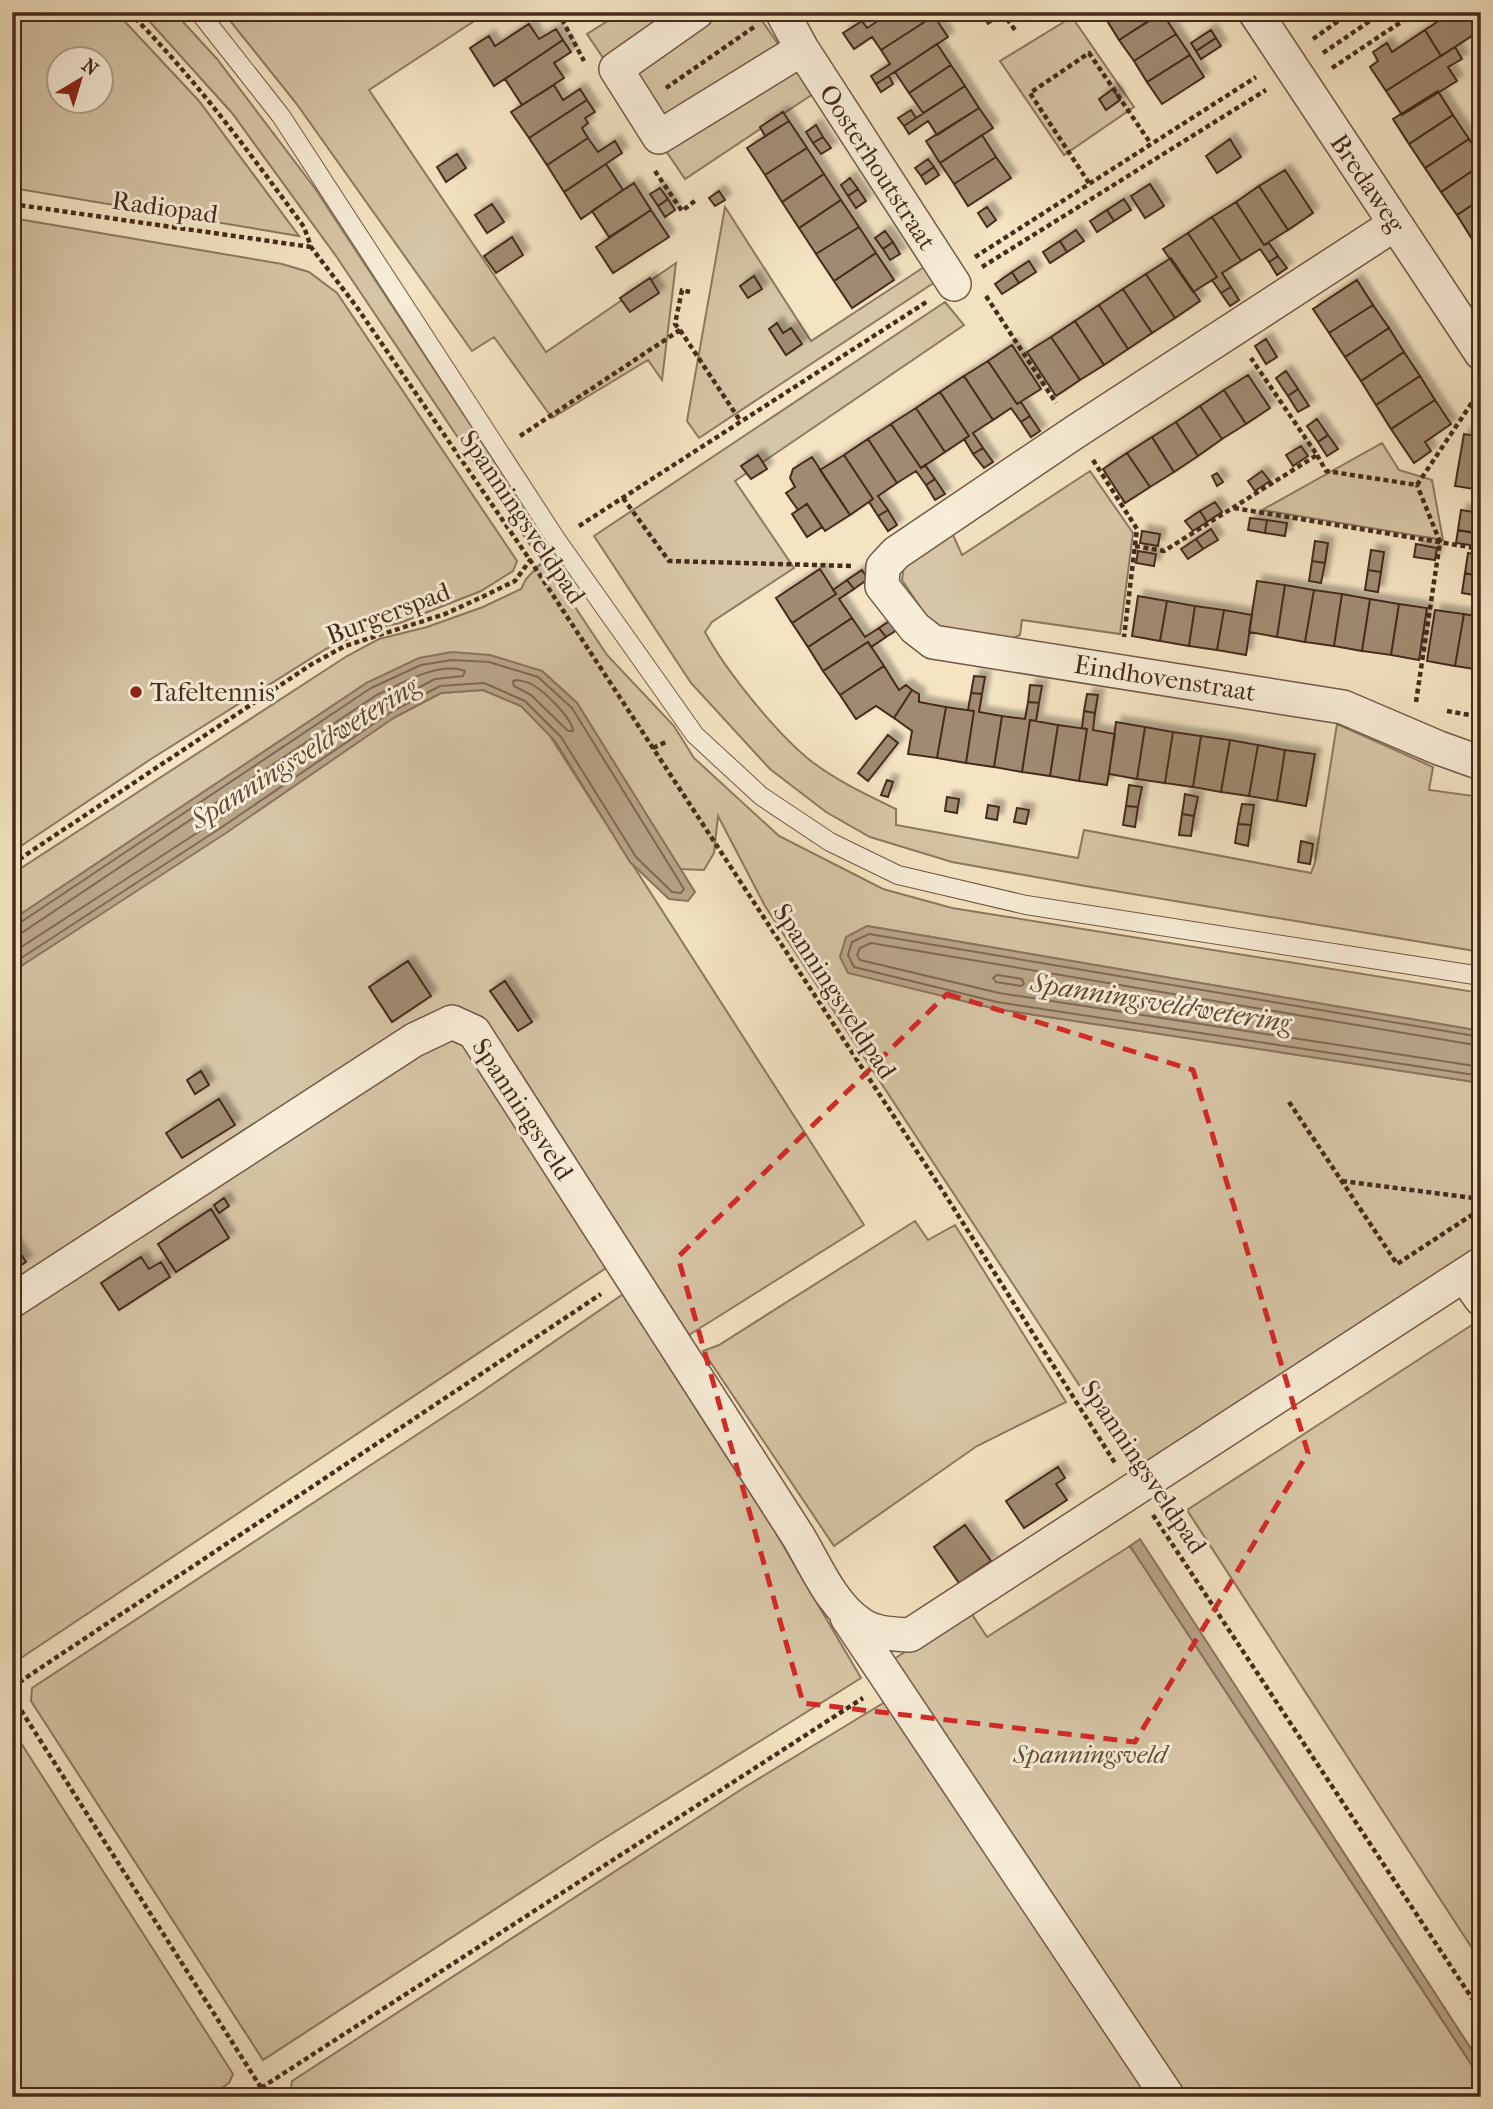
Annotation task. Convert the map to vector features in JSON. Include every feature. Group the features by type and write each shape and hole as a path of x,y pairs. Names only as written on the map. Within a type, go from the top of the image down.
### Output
{"street":[{"path":"697,12 616,69 659,137 802,49"},
{"name":"Oosterhoutstraat","path":"782,12 802,49 951,279"},
{"name":"Bredaweg","path":"1255,12 1481,353"},
{"path":"883,567 896,553 918,538 1395,224"},
{"name":"Eindhovenstraat","path":"883,567 882,586 915,628 933,642 1343,707 1481,763"},
{"name":"Spanningsveld","path":"12,1301 414,1040 452,1022 474,1032 631,1274 842,1609 1168,2097"},
{"name":"Spanningsveld","path":"842,1609 863,1626 884,1633 910,1636 1475,1279"}],"lane":[{"path":"199,12 281,116 556,539 695,735 761,796 830,842 898,875 1026,905 1481,976"}],"path":[{"name":"Spanningsveldpad","path":"129,12 155,37 216,109 304,227 312,247 356,306 530,560 944,1193 1134,1492 1158,1522 1481,2012"},
{"path":"1002,12 1015,30"},
{"path":"951,279 1090,183 1352,12"},
{"path":"1304,86 1416,12"},
{"path":"1090,183 1030,93 1089,53 1151,144"},
{"name":"Radiopad","path":"12,204 312,247"},
{"path":"690,292 682,290 675,324 741,422"},
{"path":"519,436 680,330"},
{"path":"1231,331 1326,471 1417,485"},
{"path":"1417,485 1481,389"},
{"path":"1135,546 1164,551 1317,455"},
{"path":"1415,707 1440,542 1417,485"},
{"path":"623,498 669,561 883,567"},
{"path":"1233,508 1481,549"},
{"name":"Burgerspad","path":"12,864 312,664 345,646 445,614 482,597 515,581 530,560"},
{"path":"1289,1102 1397,1264 1481,1209"},
{"path":"1341,1181 1481,1199"},
{"path":"12,1686 631,1274"},
{"path":"247,2097 890,1681"},
{"path":"12,1696 267,2097"}],"highlighted area":[{"path":"947,994 1193,1070 1308,1453 1135,1742 803,1703 678,1257"}],"green space":[{"path":"12,12 116,12 199,101 299,236 12,188"},
{"path":"141,12 174,12 217,59 314,187 543,535 530,545 336,256 232,113"},
{"path":"223,12 488,12 369,90 546,352 676,263 662,380 648,360 552,418 494,337 472,351 296,103"},
{"path":"622,12 756,12 813,94 685,179 587,34"},
{"path":"1072,17 1134,107 1064,155 1000,61"},
{"path":"725,207 811,341 924,267 935,282 699,438 687,421"},
{"path":"12,218 282,264 309,272 337,293 517,561 513,571 481,591 400,623 371,629 326,649 151,759 12,852"},
{"path":"945,302 964,325 735,481 794,568 712,622 705,632 753,701 811,761 863,793 896,809 896,825 1078,858 1084,830 1311,873 1337,724 1433,767 1429,790 1481,797 1481,952 952,862 870,837 826,812 770,769 691,683 594,536"},
{"path":"1382,443 1399,470 1432,480 1443,540 1262,510"},
{"path":"1090,471 1133,533 1120,634 1022,620 1020,635 1003,643 933,626 902,580 905,557 950,528 962,555"},
{"path":"540,564 553,574 607,655 674,726 694,758 779,836 883,889 952,908 1481,993 1481,1031 867,926 996,1009 1481,1083 1481,1246 1141,1467 1127,1458 765,906 718,816 714,853 704,870 680,869 577,703 542,671 368,682 12,920 12,874 347,656 379,639 427,627 483,607 521,589"},
{"path":"483,690 521,706 548,733 864,1225 689,1335 600,1197 579,1209 615,1262 12,1664 12,964 395,717 441,693"},
{"path":"915,1221 928,1240 955,1225 1066,1402 977,1446 834,1546 703,1351 719,1345"},
{"path":"632,1288 861,1678 600,1841 263,2060 31,1701 32,1688 474,1397"},
{"path":"1481,1319 1481,1962 1187,1510"},
{"path":"1130,1546 1481,2079 1481,2097 290,2097 292,2081 745,1787 908,1688 891,1661 969,1610 987,1637"},
{"path":"12,1729 233,2074 229,2083 208,2097 12,2097"}],"water":[{"name":"Spanningsveldwetering","path":"452,652 490,655 542,671 577,703 695,892 688,901 669,899 630,862 555,741 521,706 483,690 441,693 395,717 226,833 12,972 12,920 368,682 419,658"},
{"name":"Spanningsveldwetering","path":"867,926 1481,1031 1481,1083 996,1009 848,973 840,957 846,937"},
{"path":"1140,1539 1481,2064 1481,2079 1130,1546"}],"building":[{"path":"892,12 916,12 923,23 881,50 872,37 854,49 843,33 862,21 867,28"},
{"path":"986,12 999,12 1001,16 988,24 982,15"},
{"path":"1101,12 1117,12 1106,19"},
{"path":"1117,12 1162,12 1119,40 1106,19"},
{"path":"1452,12 1481,12 1481,30 1441,56 1425,30"},
{"path":"1162,13 1176,34 1134,61 1119,40"},
{"path":"934,16 948,37 876,84 871,76 890,64 881,50"},
{"path":"529,24 539,39 556,29 563,40 494,86 470,48 489,36 495,46"},
{"path":"1211,30 1216,38 1196,51 1191,43"},
{"path":"1425,30 1441,56 1386,91 1370,67 1378,61 1373,52 1387,43 1392,52"},
{"path":"1176,34 1190,55 1147,82 1134,61"},
{"path":"1216,38 1221,46 1201,59 1196,51"},
{"path":"563,40 571,52 554,63 564,78 522,105 505,79"},
{"path":"937,44 951,65 909,93 895,72"},
{"path":"1455,47 1462,59 1448,67 1457,81 1402,115 1386,91"},
{"path":"1190,55 1204,77 1162,104 1147,82"},
{"path":"951,65 965,86 923,113 909,93"},
{"path":"889,76 893,84 881,92 876,84"},
{"path":"554,85 563,100 580,89 587,100 529,138 511,112"},
{"path":"965,86 979,108 937,135 928,121 909,134 904,126"},
{"path":"1113,89 1120,100 1106,110 1099,99"},
{"path":"1438,91 1453,115 1409,144 1393,119"},
{"path":"587,100 595,112 585,118 588,123 582,128 588,138 547,165 529,138"},
{"path":"979,108 993,128 940,163 926,141"},
{"path":"911,110 916,118 904,126 898,118"},
{"path":"783,112 789,121 765,136 760,127"},
{"path":"1453,115 1469,139 1425,168 1409,144"},
{"path":"789,121 807,148 765,175 747,148"},
{"path":"816,125 823,137 813,143 806,132"},
{"path":"982,135 996,157 954,184 940,163"},
{"path":"823,137 831,148 821,154 813,143"},
{"path":"588,138 598,152 615,141 622,153 564,192 547,165"},
{"path":"1230,139 1241,157 1217,173 1206,156"},
{"path":"1469,139 1481,157 1481,165 1441,192 1425,168"},
{"path":"807,148 824,174 782,202 765,175"},
{"path":"457,154 466,168 446,182 437,167"},
{"path":"996,157 1011,178 968,206 954,184"},
{"path":"928,159 934,167 921,176 915,168"},
{"path":"606,164 623,190 581,219 564,192"},
{"path":"1481,165 1481,199 1457,215 1441,192"},
{"path":"934,167 939,175 926,184 921,176"},
{"path":"1285,170 1313,213 1288,230 1259,186"},
{"path":"824,174 841,200 799,228 782,202"},
{"path":"850,178 858,189 848,196 841,185"},
{"path":"634,183 651,210 609,237 592,211"},
{"path":"1150,184 1164,206 1145,218 1131,196"},
{"path":"1259,186 1288,230 1264,245 1236,202"},
{"path":"660,188 668,199 658,206 650,194"},
{"path":"858,189 866,201 856,208 848,196"},
{"path":"719,191 725,200 715,206 709,198"},
{"path":"668,199 675,210 665,217 658,206"},
{"path":"1124,199 1131,210 1114,221 1107,210"},
{"path":"1481,199 1481,233 1472,239 1457,215"},
{"path":"841,200 859,227 816,254 799,228"},
{"path":"1236,202 1264,245 1269,243 1278,256 1269,262 1260,249 1241,261 1212,217"},
{"path":"492,204 504,222 487,233 475,215"},
{"path":"987,207 996,220 987,227 978,213"},
{"path":"651,210 669,237 613,273 596,247"},
{"path":"1107,210 1114,221 1097,232 1090,221"},
{"path":"1212,217 1241,261 1222,273 1231,287 1221,293 1212,280 1217,277 1188,233"},
{"path":"859,227 876,253 834,281 816,254"},
{"path":"1076,230 1084,241 1067,252 1060,241"},
{"path":"885,231 893,242 883,249 875,238"},
{"path":"1188,233 1217,277 1193,292 1163,249"},
{"path":"1481,233 1481,253 1472,239"},
{"path":"512,237 523,255 496,273 484,256"},
{"path":"1060,241 1067,252 1050,263 1043,252"},
{"path":"893,242 900,254 890,260 883,249"},
{"path":"876,253 894,280 852,308 834,281"},
{"path":"1278,256 1287,268 1277,275 1269,262"},
{"path":"1171,258 1200,301 1175,318 1146,274"},
{"path":"1029,261 1036,272 1019,283 1012,272"},
{"path":"1012,272 1019,283 1002,294 995,284"},
{"path":"1146,274 1175,318 1152,333 1123,289"},
{"path":"754,276 762,289 748,298 740,286"},
{"path":"650,278 659,293 630,312 620,298"},
{"path":"1357,280 1373,305 1329,333 1313,309"},
{"path":"1231,287 1239,300 1230,306 1221,293"},
{"path":"1123,289 1152,333 1128,349 1099,305"},
{"path":"1099,305 1128,349 1104,365 1075,321"},
{"path":"1373,305 1389,328 1345,357 1329,333"},
{"path":"1075,321 1104,365 1080,380 1051,337"},
{"path":"777,323 783,333 791,328 802,344 786,355 769,329"},
{"path":"1389,328 1404,352 1361,381 1345,357"},
{"path":"1051,337 1080,380 1056,396 1027,352"},
{"path":"1266,339 1277,357 1266,364 1255,346"},
{"path":"1012,345 1041,389 1017,404 988,361"},
{"path":"1404,352 1420,376 1376,405 1361,381"},
{"path":"988,361 1017,404 1021,402 1030,416 1021,422 1011,408 993,420 964,376"},
{"path":"1286,371 1298,389 1288,396 1276,378"},
{"path":"1248,375 1270,408 1246,424 1224,390"},
{"path":"964,376 993,420 973,433 983,448 973,454 964,439 969,436 940,392"},
{"path":"1420,376 1435,400 1391,429 1376,405"},
{"path":"1298,389 1309,406 1298,412 1288,396"},
{"path":"1224,390 1246,424 1222,439 1200,406"},
{"path":"940,392 969,436 945,452 916,408"},
{"path":"1435,400 1451,424 1425,442 1431,451 1414,463 1391,429"},
{"path":"1200,406 1222,439 1198,456 1176,422"},
{"path":"916,408 945,452 921,468 891,424"},
{"path":"1030,416 1040,431 1031,437 1021,422"},
{"path":"1317,419 1328,435 1318,442 1307,426"},
{"path":"1176,422 1198,456 1174,472 1152,437"},
{"path":"891,424 921,468 925,465 935,479 926,485 916,471 897,483 868,439"},
{"path":"1464,434 1481,437 1481,490 1455,486"},
{"path":"1328,435 1338,449 1327,456 1318,442"},
{"path":"1152,437 1174,472 1150,487 1127,453"},
{"path":"868,439 897,483 878,496 888,510 878,516 869,502 873,499 844,455"},
{"path":"1301,446 1308,456 1293,466 1286,455"},
{"path":"983,448 993,462 984,468 973,454"},
{"path":"1127,453 1150,487 1125,503 1103,469"},
{"path":"758,455 767,469 751,479 741,466"},
{"path":"844,455 873,499 850,515 820,470"},
{"path":"812,457 850,515 825,531 807,504 798,510 786,493 795,487 790,478 793,469"},
{"path":"1262,471 1270,481 1255,491 1248,481"},
{"path":"1217,473 1223,482 1217,486 1212,476"},
{"path":"935,479 945,494 935,500 926,485"},
{"path":"1215,502 1222,512 1207,522 1200,511"},
{"path":"807,504 822,527 807,537 792,514"},
{"path":"888,510 897,525 888,531 878,516"},
{"path":"1461,510 1480,513 1477,533 1458,530"},
{"path":"1200,511 1207,522 1193,531 1185,521"},
{"path":"1250,518 1267,520 1265,533 1248,530"},
{"path":"1267,520 1287,523 1285,536 1265,533"},
{"path":"1211,529 1218,540 1203,549 1196,539"},
{"path":"1458,530 1478,534 1476,546 1456,543"},
{"path":"1142,531 1160,534 1158,546 1140,543"},
{"path":"1478,534 1481,534 1481,547 1476,546"},
{"path":"1196,539 1203,549 1188,559 1181,549"},
{"path":"1315,541 1328,543 1325,563 1312,561"},
{"path":"1416,544 1437,548 1435,560 1414,557"},
{"path":"1371,550 1384,552 1381,572 1368,570"},
{"path":"1138,551 1156,554 1154,566 1136,563"},
{"path":"1468,553 1481,555 1477,576 1465,573"},
{"path":"1312,561 1325,563 1321,583 1309,581"},
{"path":"820,569 836,594 792,623 776,598"},
{"path":"862,570 868,579 854,589 847,580"},
{"path":"1368,570 1381,572 1378,592 1365,590"},
{"path":"1465,573 1477,576 1474,595 1462,593"},
{"path":"847,580 854,589 839,599 852,618 808,647 792,623 836,594 833,590"},
{"path":"1257,581 1285,585 1277,637 1249,632"},
{"path":"1285,585 1314,590 1305,642 1277,637"},
{"path":"1314,590 1342,594 1334,646 1305,642"},
{"path":"1342,594 1370,599 1362,651 1334,646"},
{"path":"1138,596 1167,601 1160,641 1132,636"},
{"path":"1370,599 1399,604 1391,655 1362,651"},
{"path":"1167,601 1195,606 1189,646 1160,641"},
{"path":"1399,604 1427,608 1419,660 1391,655"},
{"path":"1195,606 1224,610 1217,650 1189,646"},
{"path":"1224,610 1252,615 1246,655 1217,650"},
{"path":"1435,610 1464,614 1455,666 1427,661"},
{"path":"1464,614 1481,617 1481,670 1455,666"},
{"path":"852,618 865,637 879,628 886,637 871,647 868,642 823,671 808,647"},
{"path":"894,618 900,628 886,637 879,628"},
{"path":"868,642 884,666 840,695 823,671"},
{"path":"884,666 899,690 906,685 912,690 894,718 876,706 856,719 840,695"},
{"path":"974,676 985,677 982,694 971,693"},
{"path":"1030,685 1042,686 1039,703 1028,702"},
{"path":"912,690 919,694 919,702 946,707 937,758 908,754 912,731 894,718"},
{"path":"971,693 982,694 979,712 1002,716 994,767 966,763 974,711 968,710"},
{"path":"1087,694 1098,695 1095,713 1084,711"},
{"path":"1028,702 1039,703 1036,721 1030,720 1022,772 994,767 1002,716 1025,719"},
{"path":"946,707 974,711 966,763 937,758"},
{"path":"1084,711 1095,713 1093,730 1115,734 1107,785 1079,781 1087,729 1082,728"},
{"path":"1030,720 1058,725 1050,776 1022,772"},
{"path":"1116,722 1145,727 1137,779 1109,774"},
{"path":"1058,725 1087,729 1079,781 1050,776"},
{"path":"1145,727 1173,732 1165,783 1137,779"},
{"path":"1173,732 1201,736 1193,787 1165,783"},
{"path":"888,735 898,743 868,781 858,773"},
{"path":"1201,736 1230,740 1221,792 1193,787"},
{"path":"1230,740 1258,745 1249,796 1221,792"},
{"path":"1258,745 1285,750 1277,801 1249,796"},
{"path":"1285,750 1315,754 1306,806 1277,801"},
{"path":"887,780 893,782 888,797 881,795"},
{"path":"1129,785 1142,787 1138,807 1126,806"},
{"path":"1185,794 1198,797 1194,816 1182,814"},
{"path":"947,797 959,799 957,813 945,811"},
{"path":"1242,804 1254,805 1251,825 1238,824"},
{"path":"988,805 999,807 997,820 986,818"},
{"path":"1126,806 1138,807 1135,827 1123,825"},
{"path":"1017,808 1029,810 1026,824 1014,822"},
{"path":"1182,814 1194,816 1191,836 1179,835"},
{"path":"1238,824 1251,825 1248,846 1235,843"},
{"path":"1301,841 1313,844 1310,864 1298,862"},
{"path":"408,961 431,996 392,1022 369,987"},
{"path":"505,981 532,1022 518,1031 490,991"},
{"path":"201,1071 209,1085 195,1094 187,1080"},
{"path":"219,1099 235,1125 182,1158 166,1133"},
{"path":"224,1198 229,1206 219,1213 214,1205"},
{"path":"211,1209 229,1238 176,1272 158,1244"},
{"path":"12,1240 26,1262 12,1271"},
{"path":"141,1257 149,1269 161,1262 170,1277 119,1310 101,1283"},
{"path":"1058,1467 1065,1478 1056,1484 1067,1500 1024,1528 1006,1501"},
{"path":"965,1525 991,1561 959,1583 934,1547"}],"place":[{"name":"Tafeltennis","path":"136,692"}]}
